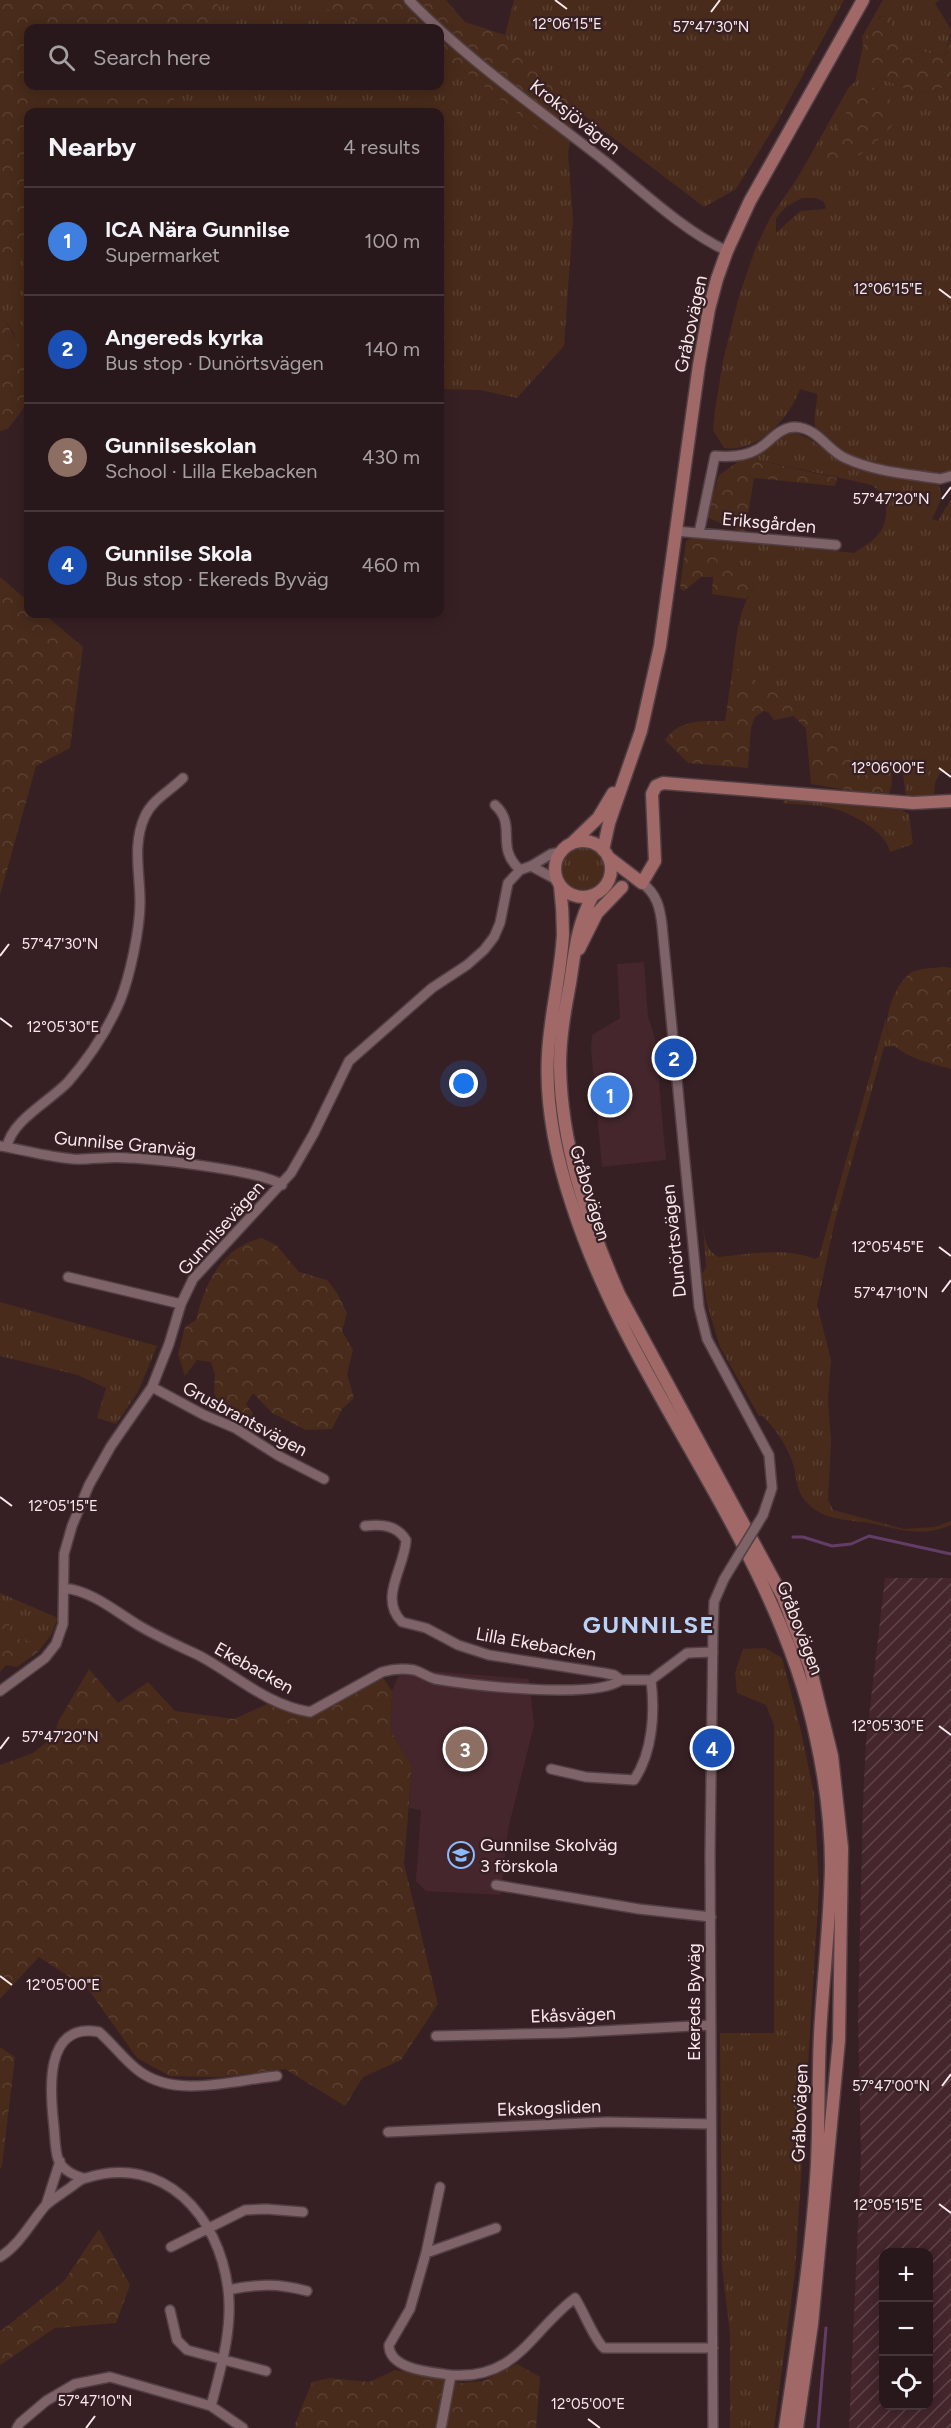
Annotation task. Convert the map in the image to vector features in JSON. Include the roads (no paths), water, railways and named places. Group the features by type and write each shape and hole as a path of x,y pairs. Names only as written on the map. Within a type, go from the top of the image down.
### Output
{"main road":[{"name":"Gråbovägen","path":"606,854 609,823 642,731 660,646 707,320 727,251 750,201 863,0"},
{"name":"Gråbovägen","path":"572,844 598,818 610,800 651,687"},
{"path":"605,886 622,887 640,882 655,861 652,794 656,786 663,783 899,802 951,801"},
{"path":"585,841 606,854 610,875 605,886 593,895 578,897 571,895 559,883 555,865 561,852 572,844 585,841"},
{"name":"Dunörtsvägen","path":"606,854 640,882"},
{"name":"Gråbovägen","path":"559,883 562,936 548,1054 549,1093 553,1131 571,1202 588,1252 618,1318 762,1581 796,1665 816,1737 823,1775 831,1865 820,2041 817,2164 801,2315 785,2428"},
{"path":"574,957 597,913 622,887"},
{"name":"Gråbovägen","path":"593,895 582,917 562,1035 561,1092 565,1128 585,1208 619,1294 783,1597 810,1667 834,1774 842,1848 839,2040 812,2324 797,2428"}],"street":[{"name":"Kroksjövägen","path":"409,0 435,24"},
{"name":"Kroksjövägen","path":"444,32 691,229 727,251"},
{"name":"Eriksgården","path":"699,532 715,456 743,455 757,450 772,436 794,427 816,434 843,458 870,468 940,479 951,476"},
{"name":"Eriksgården","path":"675,531 836,545"},
{"path":"3,1147 14,1131 67,1083 90,1055 116,1009 130,969 140,904 137,841 144,818 153,803 183,778"},
{"path":"495,804 506,820 508,857 520,870 551,854 561,852"},
{"path":"531,866 559,883"},
{"name":"Gunnilsevägen","path":"0,1691 30,1670 53,1649 63,1624 64,1554 72,1526 89,1485 111,1446 152,1388 181,1304 193,1279 291,1173 314,1133 349,1061 432,988 467,965 484,950 494,937 500,923 508,883 520,870"},
{"name":"Dunörtsvägen","path":"640,882 654,894 660,908 699,1307 708,1339 770,1455 772,1488 763,1515 724,1579"},
{"name":"Gunnilse Granväg","path":"3,1147 74,1159 128,1158 183,1164 261,1176 276,1180 282,1185"},
{"path":"68,1277 181,1304"},
{"name":"Grusbrantsvägen","path":"152,1388 235,1428 279,1456 324,1479"},
{"name":"Lilla Ekebacken","path":"365,1526 388,1526 397,1530 406,1540 394,1584 392,1602 394,1612 402,1622 426,1628 458,1645 489,1655 604,1673 614,1675 621,1680 651,1680"},
{"name":"Ekereds Byväg","path":"713,2428 711,1917 713,1608 724,1579"},
{"name":"Ekebacken","path":"64,1588 75,1589 106,1604 172,1645 199,1656 253,1690 280,1704 298,1710 310,1712 324,1706 382,1671 413,1670 433,1678"},
{"path":"551,1769 586,1777 634,1780 640,1771 650,1734 653,1698 651,1680 687,1653 713,1652"},
{"name":"Lilla Ekebacken","path":"433,1678 484,1686 556,1691 614,1686 621,1680"},
{"path":"496,1885 639,1909 711,1917"},
{"name":"Ekåsvägen","path":"436,2036 564,2033 711,2025"},
{"path":"0,2257 9,2251 31,2227 46,2205 55,2180 60,2161 53,2117 51,2074 59,2049 65,2041 81,2032 99,2032 140,2072 159,2081 200,2086 277,2076"},
{"name":"Ekskogsliden","path":"388,2132 607,2122 711,2124"},
{"path":"60,2161 73,2175 83,2178 123,2172 155,2178 188,2200 207,2228 220,2256 228,2290 228,2322 223,2360 211,2406"},
{"path":"46,2205 83,2178"},
{"path":"440,2187 426,2253 410,2309 391,2340 389,2351 393,2359 403,2365 451,2375 474,2375 504,2366 519,2355 575,2298 588,2318 598,2342 604,2348 713,2349"},
{"path":"171,2247 245,2210 303,2212"},
{"path":"426,2253 496,2228"},
{"path":"228,2290 260,2284 283,2285 307,2291"},
{"path":"170,2310 177,2340 184,2347 266,2371"},
{"path":"441,2428 451,2375"},
{"path":"17,2428 46,2401 75,2384 110,2377 211,2406 243,2428"}],"waterway":[{"path":"793,1537 803,1537 832,1546 851,1544 869,1536 951,1554"},
{"path":"818,2428 826,2328"}],"place":[{"name":"Angereds kyrka","path":"674,1058"},
{"name":"ICA Nära Gunnilse","path":"610,1095"},
{"name":"Gunnilse Skola","path":"712,1748"},
{"name":"Gunnilseskolan","path":"465,1749"},
{"name":"Gunnilse Skolväg 3 förskola","path":"461,1855"}],"district":[{"name":"GUNNILSE","path":"649,1624"}]}
